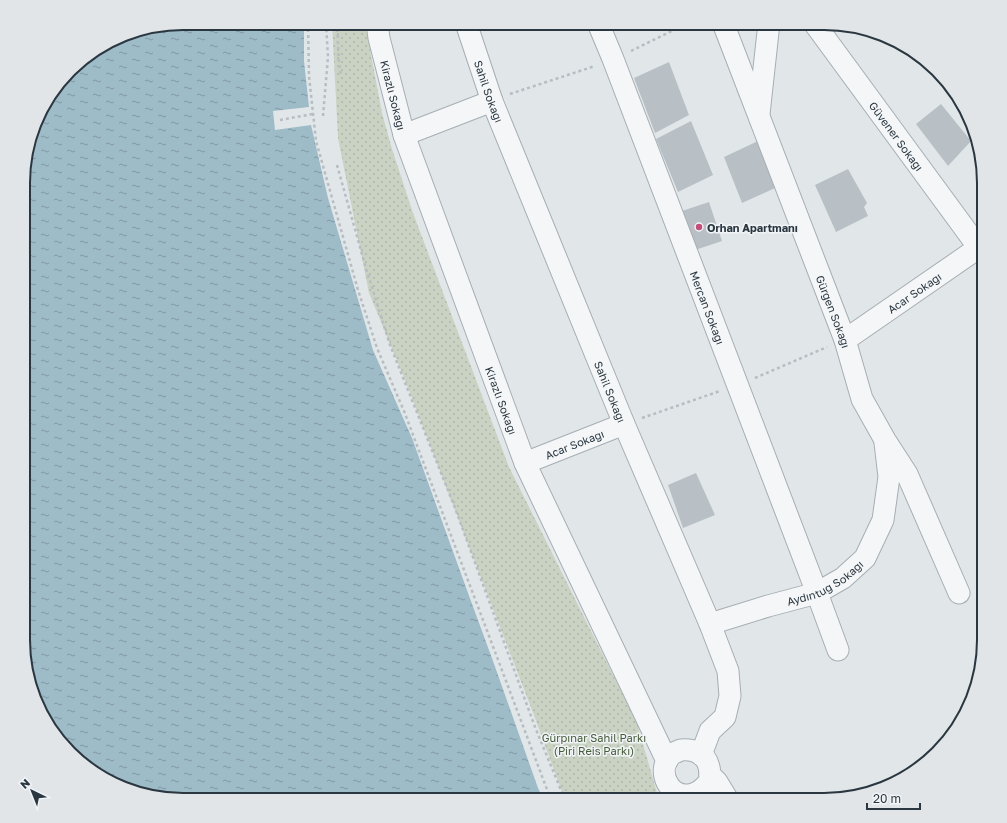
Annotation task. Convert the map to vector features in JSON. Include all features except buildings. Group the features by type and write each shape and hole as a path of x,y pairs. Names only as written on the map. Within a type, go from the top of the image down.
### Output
{"street":[{"name":"Kirazlı Sokağı","path":"378,30 404,135 525,463 667,761"},
{"name":"Sahil Sokağı","path":"468,30 492,101 624,424 710,624 728,671 730,696 725,717 710,731 701,755"},
{"name":"Mercan Sokağı","path":"601,30 838,650"},
{"name":"Gürgen Sokağı","path":"726,30 844,340 862,399 885,440 907,474 959,593"},
{"path":"759,118 768,30"},
{"name":"Güvener Sokağı","path":"819,30 977,241"},
{"path":"404,135 492,101"},
{"name":"Acar Sokağı","path":"844,340 977,249"},
{"name":"Acar Sokağı","path":"525,463 624,424"},
{"name":"Aydıntuğ Sokağı","path":"710,624 817,593 843,578 865,558 883,520 889,477 885,440"},
{"path":"675,793 669,787 665,779 664,770 667,761 672,754 681,750 698,752 705,758 709,766 711,785"},
{"path":"695,793 717,782 724,793"}],"path":[{"path":"308,30 309,76 316,141 358,290 377,348 404,411 548,793"},
{"path":"323,116 328,57 326,30"},
{"path":"337,30 341,75"},
{"path":"492,101 613,59 673,30"},
{"path":"280,120 313,114"},
{"path":"336,165 390,345 454,508 535,727 562,793"}],"green space":[{"name":"Gürpınar Sahil Parkı (Piri Reis Parkı)","path":"332,30 366,30 382,113 392,149 413,213 509,467 637,723 657,793 562,793 405,380 369,293 338,138"}],"water":[{"path":"304,30 304,61 309,107 273,111 275,130 311,125 328,198 373,350 412,438 540,793 163,792 134,785 106,773 82,755 68,741 50,717 35,680 30,650 30,173 35,143 50,106 68,82 82,68 106,50 143,35 163,31"}],"place":[{"name":"Orhan Apartmanı","path":"699,227"}]}
